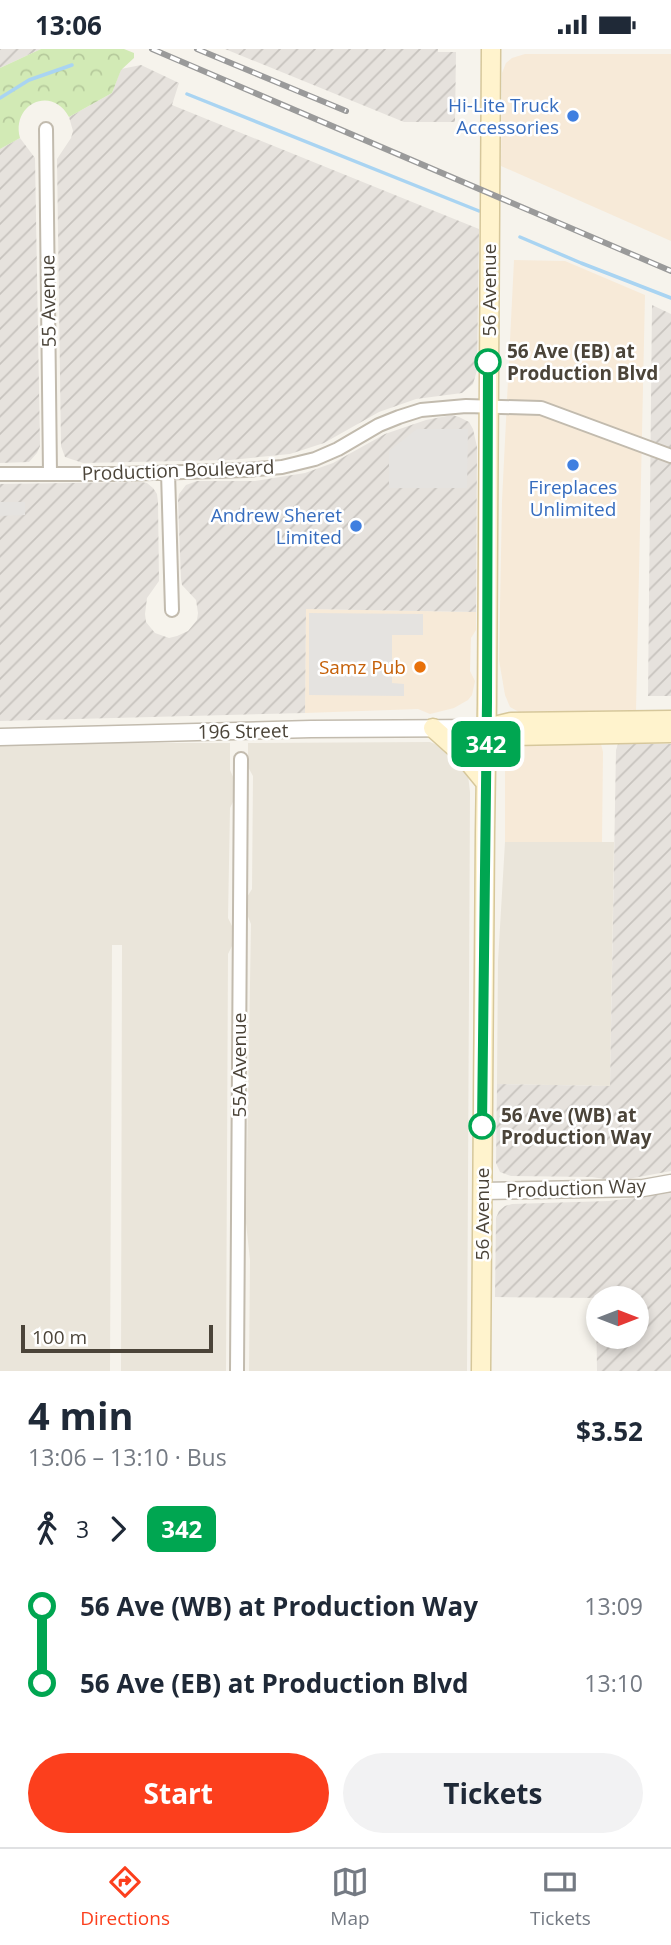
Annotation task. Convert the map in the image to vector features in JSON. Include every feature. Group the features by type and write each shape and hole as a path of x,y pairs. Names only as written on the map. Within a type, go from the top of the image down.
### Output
{"main road":[{"name":"56 Avenue","path":"481,1371 491,49"},
{"name":"196 Street","path":"486,728 511,722 671,720"},
{"path":"433,728 462,754 485,782"},
{"name":"196 Street","path":"486,728 511,736 671,733"}],"street":[{"name":"55 Avenue","path":"46,129 50,474"},
{"name":"Production Boulevard","path":"0,474 246,470 297,464 338,449 379,425 421,410 442,407 541,408 671,456"},
{"path":"168,472 172,610"},
{"name":"196 Street","path":"0,737 486,728"},
{"name":"55A Avenue","path":"237,1371 241,759"},
{"name":"Production Way","path":"482,1191 643,1188 671,1183"}],"shaded area":[{"path":"0,49 41,49 0,68"},
{"path":"225,49 438,49 438,52 456,52 455,122 404,122"},
{"path":"525,54 671,54 671,241 501,166 502,73 506,63 512,58"},
{"path":"141,65 179,83 172,105 479,229 477,370 473,384 462,393 416,399 379,412 324,443 290,454 230,460 83,463 65,457 61,446 57,159 73,131 69,117 112,93 121,69"},
{"path":"20,138 35,158 40,446 29,462 0,463 0,149"},
{"path":"514,260 565,261 645,295 636,711 525,713 510,707 505,695 499,660 502,501"},
{"path":"652,305 671,314 671,696 648,696"},
{"path":"452,415 469,422 477,447 476,612 306,609 305,713 0,721 0,484 141,482 153,488 158,502 159,581 147,598 145,614 146,622 155,633 169,638 188,631 197,620 198,613 196,600 182,585 181,579 178,501 179,494 186,485 197,481 255,481 305,473 333,463 385,434 426,420"},
{"path":"417,429 468,429 467,488 389,488 389,451"},
{"path":"0,502 25,502 25,515 0,516"},
{"path":"306,609 476,612 476,630 471,638 470,671 475,681 472,695 454,708 430,714 418,709 305,713"},
{"path":"309,613 423,614 423,635 392,635 392,683 404,684 404,696 309,695"},
{"path":"430,742 450,750 468,775 470,792 467,1371 249,1371 250,1260 246,1223 251,924 247,914 247,897 252,889 253,776 248,767 248,743"},
{"path":"230,743 234,800 230,808 228,918 233,928 233,944 228,954 226,1371 121,1371 122,945 112,945 110,1371 0,1371 0,745"},
{"path":"601,744 602,842 505,842 505,764 512,750 525,745"},
{"path":"618,744 671,744 671,1171 617,1181 592,1177 511,1176 500,1172 496,1163 497,1084 610,1086"},
{"path":"505,842 614,842 610,1086 497,1084 498,961"},
{"path":"671,1193 671,1371 597,1371 597,1349 649,1349 649,1286 586,1286 586,1298 495,1297 496,1218 499,1211 512,1204 609,1201"}],"green space":[{"path":"41,49 124,49 134,53 134,58 121,70 112,93 69,117 62,107 53,102 35,103 27,108 21,116 20,138 0,149 0,68"}],"waterway":[{"path":"0,98 29,80 72,65"},
{"path":"187,94 479,211"},
{"path":"520,237 671,298"}],"railway":[{"path":"152,49 671,271"},
{"path":"197,49 346,111"}],"bus line":[{"name":"342","path":"482,1126 488,362"}],"place":[{"name":"Hi-Lite Truck Accessories","path":"573,116"},
{"name":"56 Ave (EB) at Production Blvd","path":"488,362"},
{"name":"Fireplaces Unlimited","path":"573,465"},
{"name":"Andrew Sheret Limited","path":"356,526"},
{"name":"Samz Pub","path":"420,667"},
{"name":"56 Ave (WB) at Production Way","path":"482,1126"}]}
